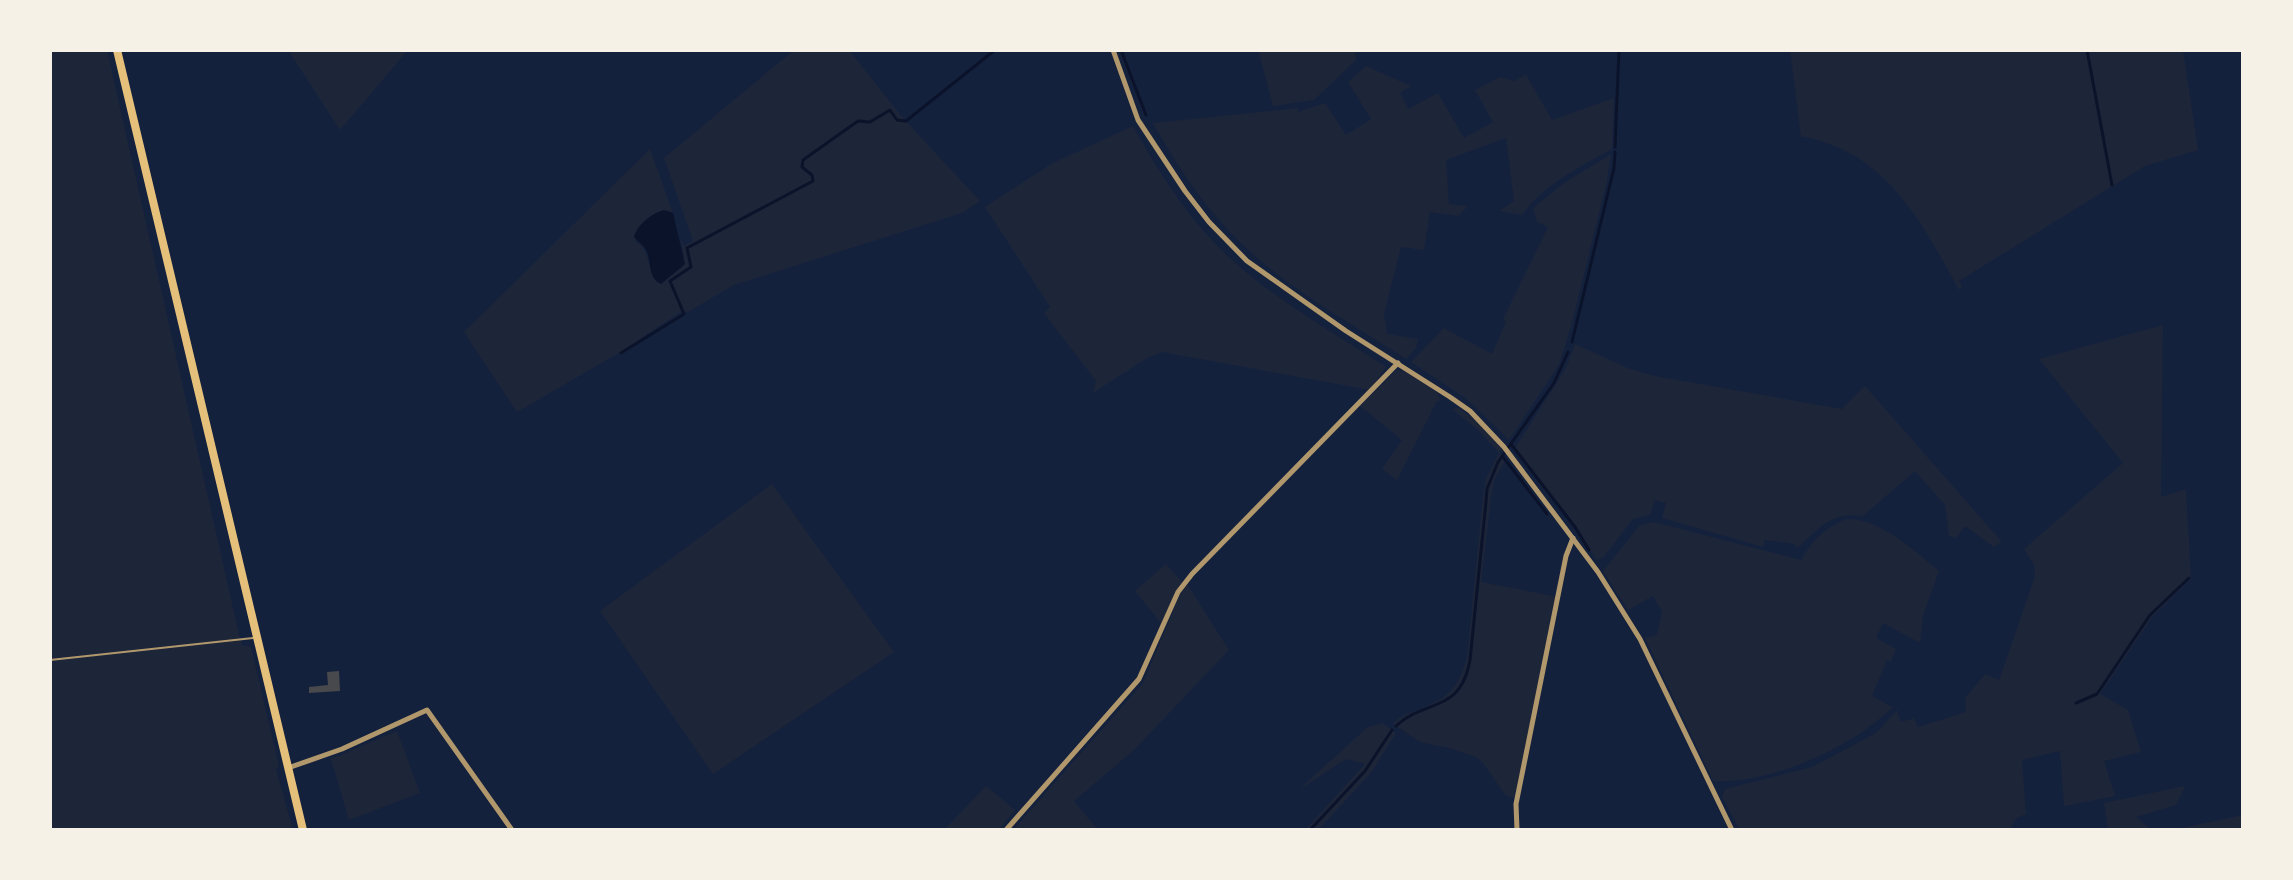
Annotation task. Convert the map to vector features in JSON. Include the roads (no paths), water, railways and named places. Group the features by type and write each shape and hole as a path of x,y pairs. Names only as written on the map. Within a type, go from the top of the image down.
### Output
{"main road":[{"path":"117,50 303,830"}],"street":[{"path":"1113,50 1138,120 1185,191 1209,222 1247,261 1470,411 1504,447 1573,538 1640,639 1732,830"},
{"path":"1006,830 1139,679 1178,592 1192,574 1398,363"},
{"path":"1517,830 1516,804 1566,556 1573,538"},
{"path":"288,768 342,749 427,710 512,830"}],"lane":[{"path":"50,660 258,637"}],"waterway":[{"path":"621,353 684,314 670,281 691,267 687,248 813,181 812,175 802,167 803,160 858,121 870,122 890,110 897,120 906,121 995,50"},
{"path":"1121,50 1146,115"},
{"path":"1615,147 1619,50"},
{"path":"2087,50 2112,185"},
{"path":"1572,342 1614,168 1615,152"},
{"path":"1396,726 1407,717 1450,698 1465,677 1470,660 1487,489 1498,462 1554,383 1568,352"},
{"path":"1511,444 1589,550"},
{"path":"1503,457 1547,514"},
{"path":"2076,703 2097,694 2150,615 2189,578"},
{"path":"1310,830 1365,771 1392,730"}]}
